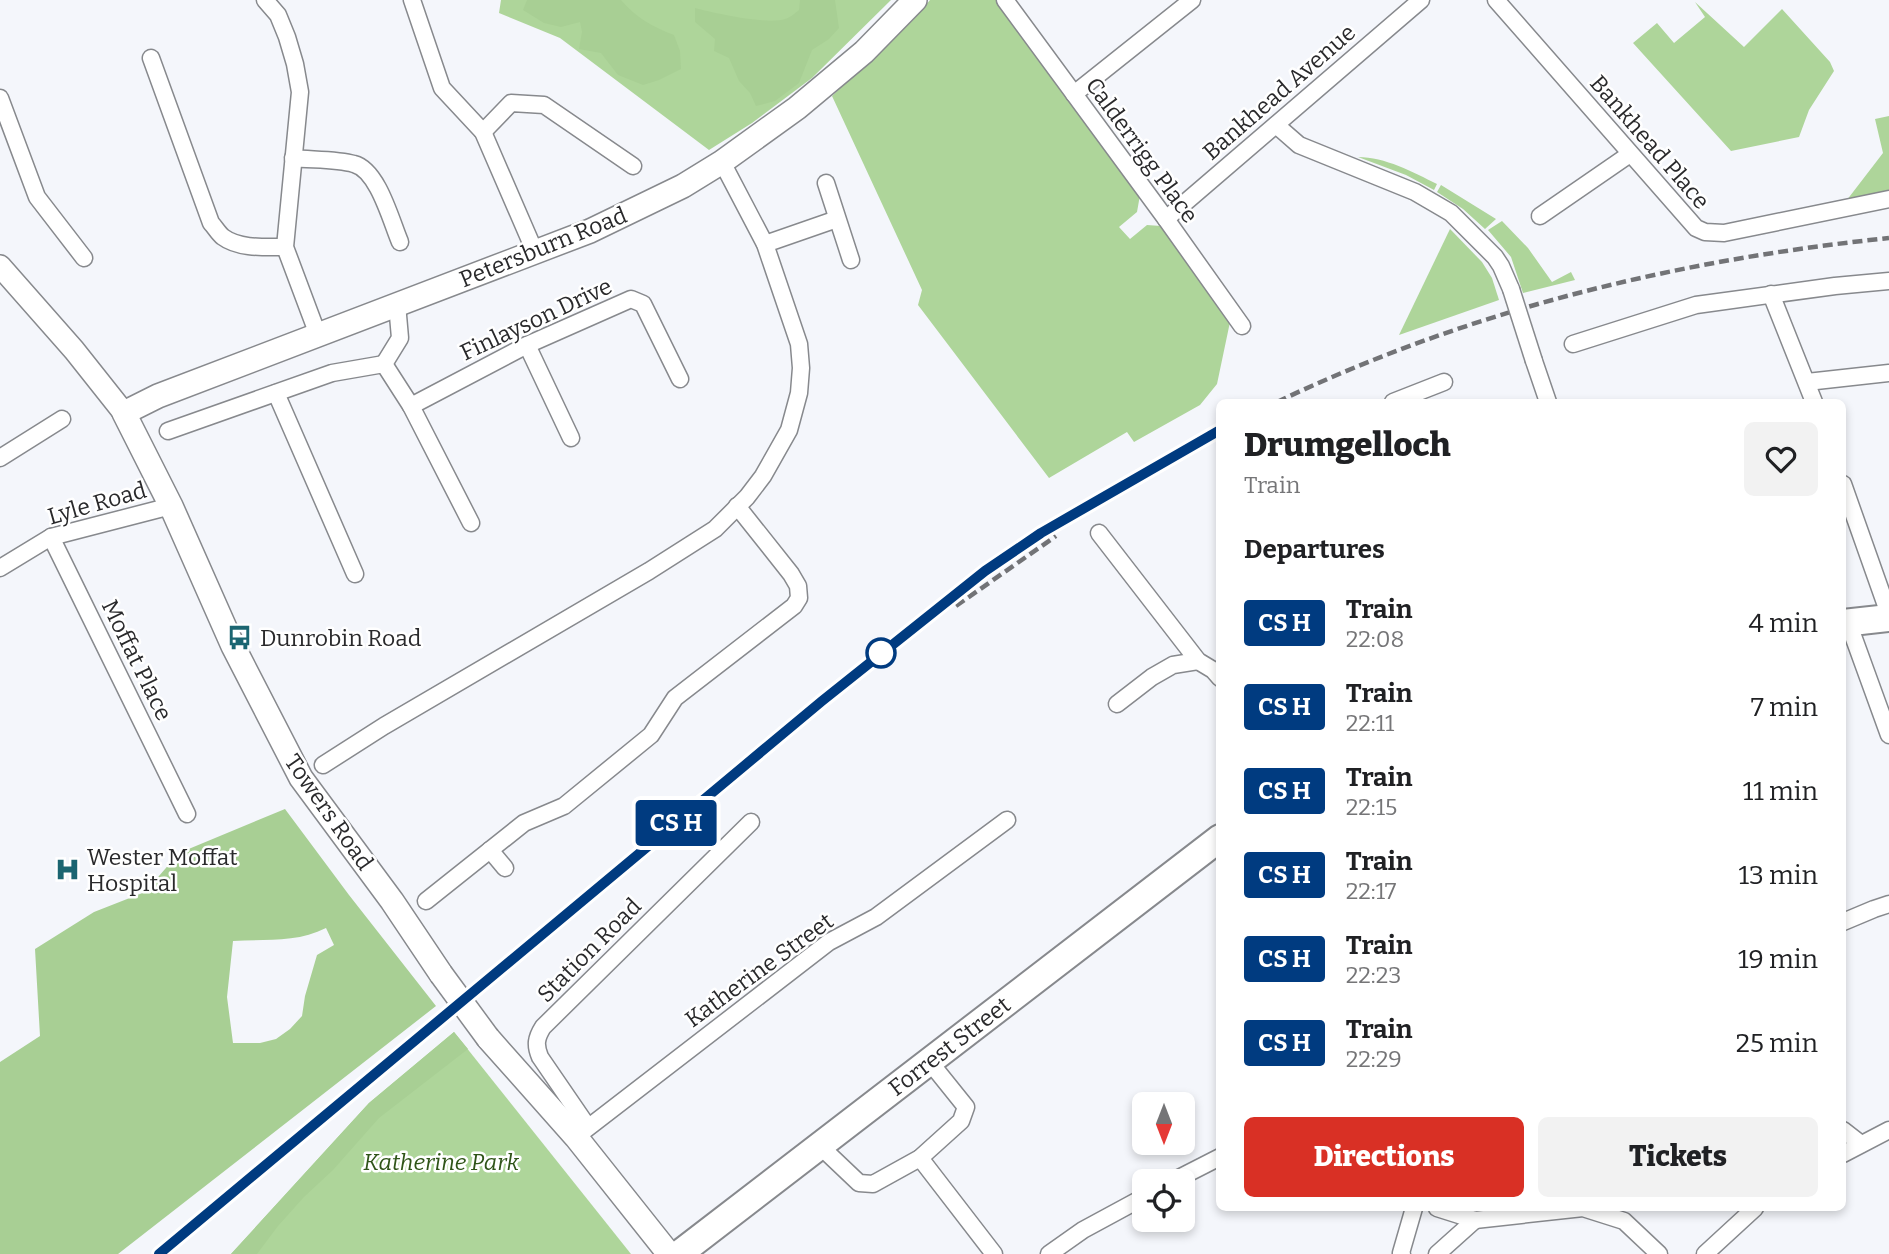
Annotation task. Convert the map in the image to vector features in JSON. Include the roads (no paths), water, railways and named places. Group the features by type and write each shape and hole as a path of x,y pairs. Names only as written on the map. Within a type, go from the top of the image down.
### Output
{"main road":[{"name":"Petersburn Road","path":"124,413 158,396 590,231 683,186 722,162 797,108 864,52 915,0"},
{"name":"Towers Road","path":"124,413 171,506 233,646 301,779 392,901 488,1038 582,1132 669,1254"},
{"path":"1846,623 1889,616"},
{"name":"Forrest Street","path":"679,1254 1216,841"}],"street":[{"path":"265,0 278,15 287,37 300,92 285,247 318,335"},
{"path":"412,0 443,89 483,132 535,252"},
{"name":"Calderrigg Place","path":"1005,0 1242,326"},
{"path":"1074,94 1192,0"},
{"name":"Bankhead Avenue","path":"1166,219 1421,0"},
{"name":"Bankhead Place","path":"1496,0 1689,223 1705,233 1724,233 1889,199"},
{"path":"151,58 211,223 222,236 235,243 285,247"},
{"path":"0,98 37,197 85,258"},
{"path":"483,132 511,103 544,105 633,166"},
{"path":"1276,125 1299,145 1415,192 1451,213 1495,257 1511,289 1547,399"},
{"path":"1540,216 1630,154"},
{"path":"293,158 354,164 365,169 380,191 400,242"},
{"path":"323,765 715,529 763,476 789,430 799,393 802,368 799,344 765,244 722,162"},
{"path":"826,183 851,260"},
{"path":"765,244 837,219"},
{"name":"Towers Road","path":"0,266 74,350 124,413"},
{"path":"1573,344 1696,305 1889,281"},
{"path":"1771,294 1813,399"},
{"name":"Finlayson Drive","path":"411,406 527,345 631,299 643,304 680,380"},
{"path":"168,431 332,373 384,364 400,338 397,304"},
{"path":"527,345 571,438"},
{"path":"384,364 411,406 471,523"},
{"path":"1807,382 1889,373"},
{"path":"1401,399 1444,382"},
{"path":"276,393 355,575"},
{"path":"0,458 62,419"},
{"path":"1846,493 1889,616"},
{"name":"Lyle Road","path":"0,568 51,537 171,506"},
{"path":"426,901 524,824 564,806 651,735 675,698 794,606 799,598 797,586 737,506"},
{"path":"1099,533 1199,661 1216,673"},
{"name":"Moffat Place","path":"51,537 188,803"},
{"path":"1846,623 1889,736"},
{"path":"1117,704 1152,677 1173,665 1199,661"},
{"name":"Katherine Street","path":"582,1132 829,942 876,917 1007,820"},
{"name":"Station Road","path":"582,1132 540,1057 536,1048 537,1037 543,1027 751,822"},
{"path":"490,850 505,868"},
{"path":"1846,921 1889,904"},
{"path":"819,1145 859,1183 873,1184 920,1158 961,1121 966,1107 929,1061"},
{"path":"1846,1152 1889,1130"},
{"path":"1846,1132 1861,1144"},
{"path":"920,1158 994,1254"},
{"path":"1195,1170 1216,1159"},
{"path":"1049,1254 1083,1230 1132,1203"},
{"path":"1402,1254 1413,1211"},
{"path":"1446,1211 1475,1220 1556,1211"},
{"path":"1592,1211 1624,1221 1659,1254"},
{"path":"1705,1254 1752,1211"},
{"path":"1437,1254 1475,1220"}],"railway":[{"path":"1284,399 1350,369 1424,341 1499,315 1576,294 1731,260 1889,238"},
{"path":"159,1254 842,685 985,571 1041,533 1216,432"},
{"path":"956,606 1056,536"}],"train":[{"path":"159,1254 822,701 985,571 1041,533 1216,432"}],"place":[{"name":"Dunrobin Road","path":"240,638"},
{"name":"Wester Moffat Hospital","path":"67,870"}],"park label":[{"name":"Katherine Park","path":"441,1162"}]}
